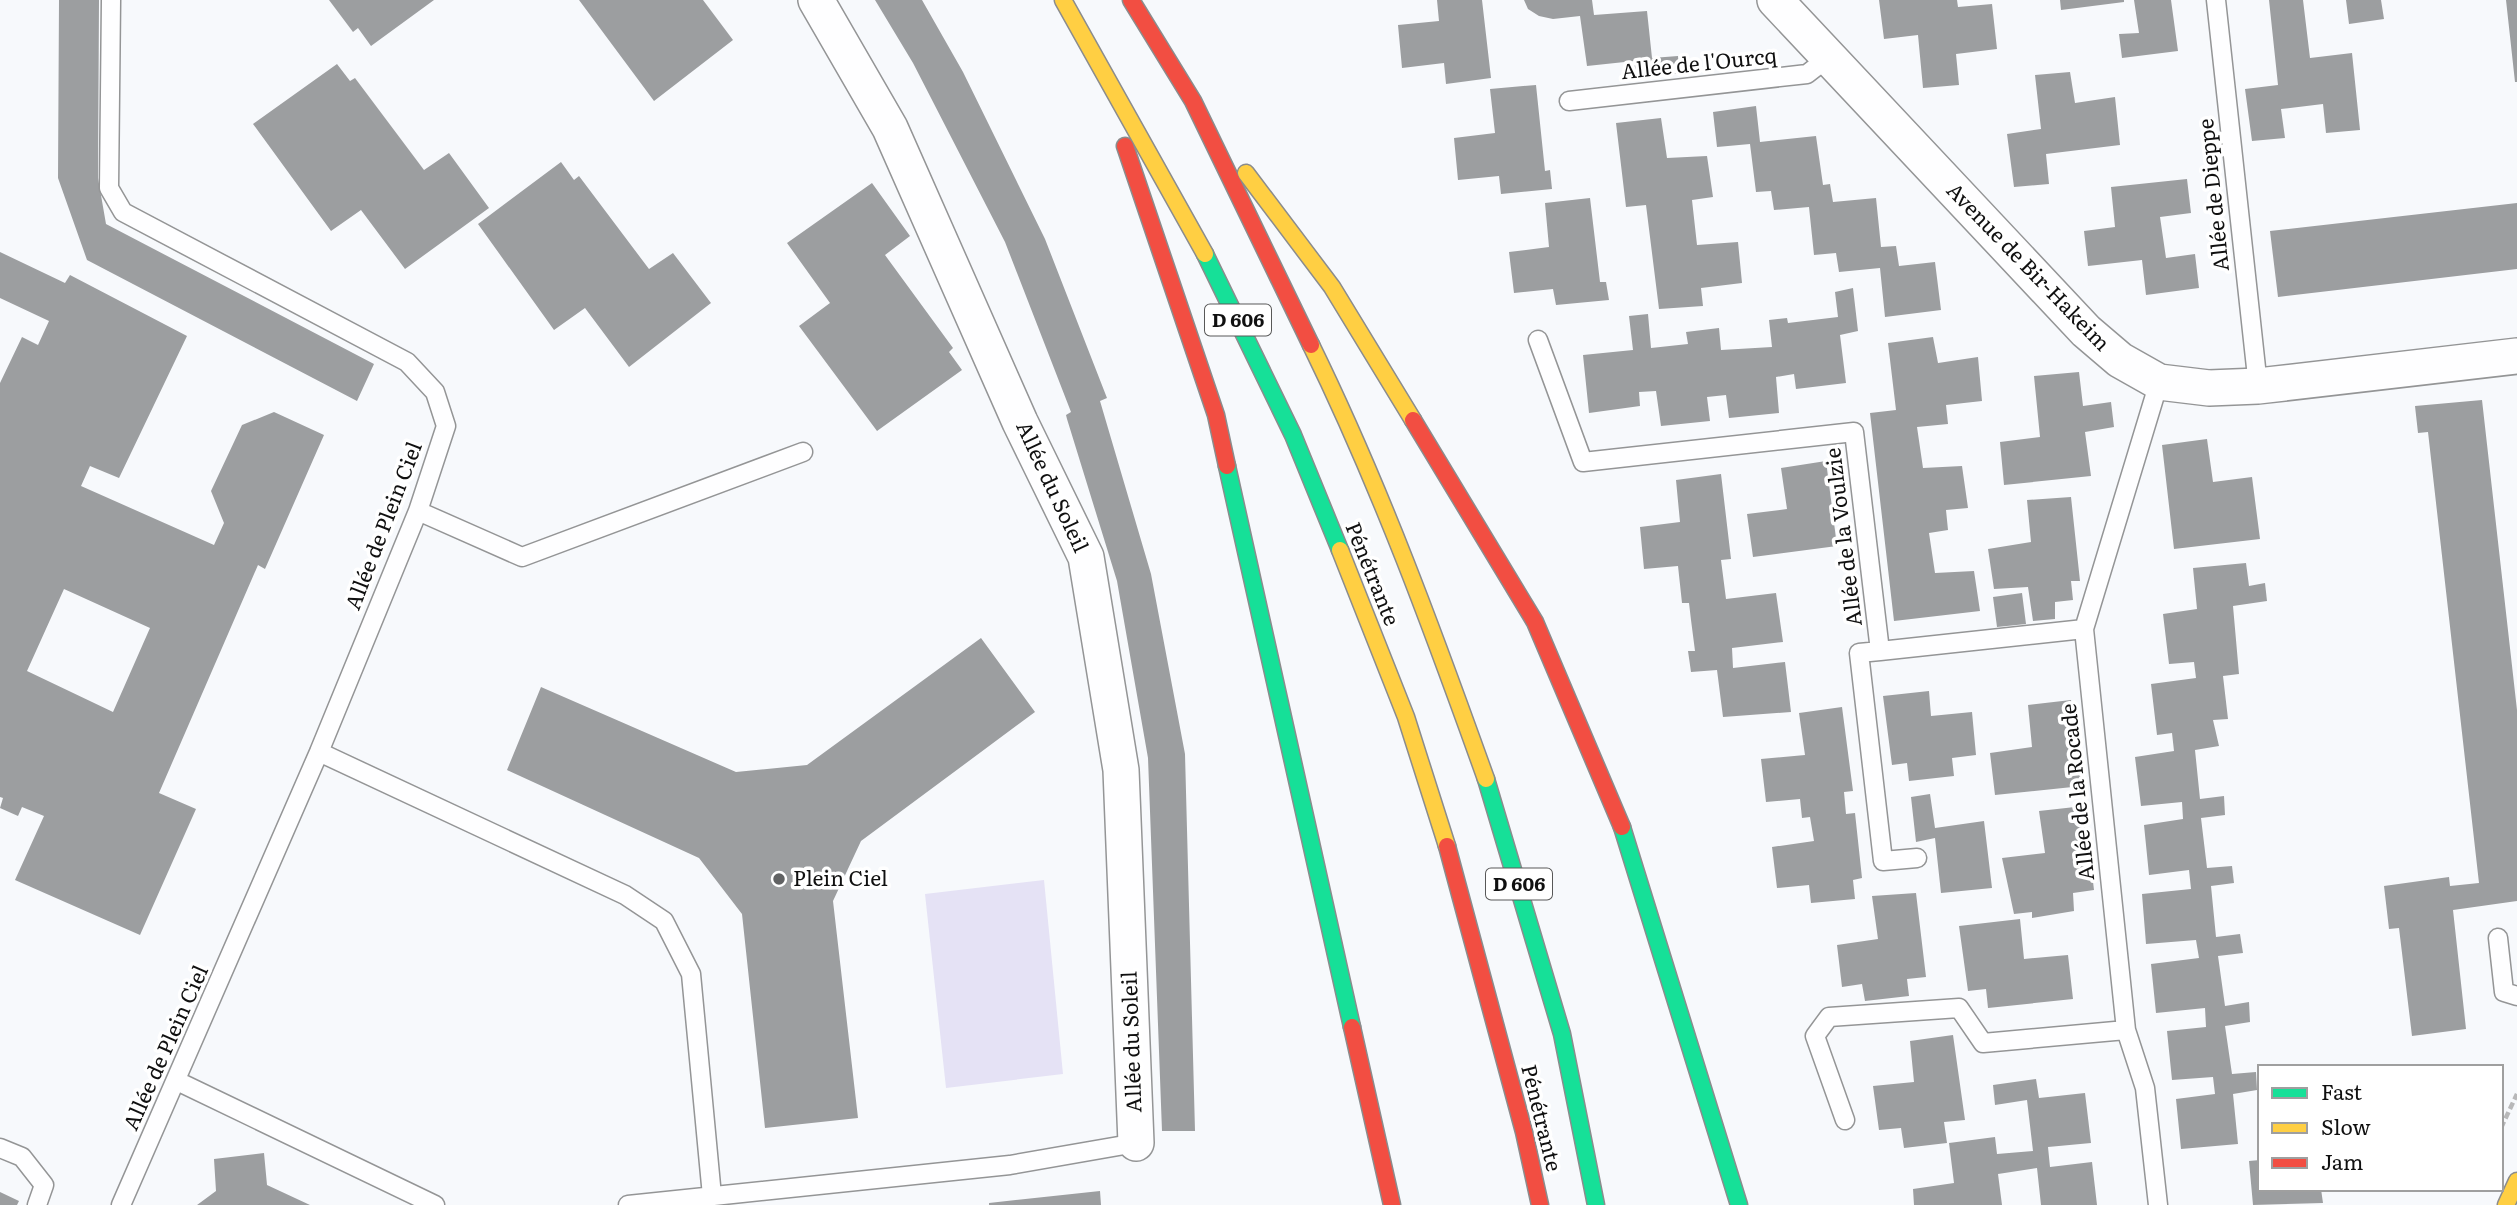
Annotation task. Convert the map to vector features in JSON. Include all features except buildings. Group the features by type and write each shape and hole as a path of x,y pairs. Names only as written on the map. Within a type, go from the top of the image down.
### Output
{"main road":[{"name":"Pénétrante","path":"1063,0 1224,288 1293,435 1406,717 1446,844 1495,1021 1540,1205"},
{"name":"Pénétrante","path":"1131,0 1193,101 1353,431 1412,572 1499,815 1562,1034 1596,1205"},
{"path":"1098,64 1216,415 1392,1205"},
{"path":"1193,101 1332,287 1535,622 1623,830 1739,1205"},
{"path":"2507,1205 2517,1181"}],"street":[{"name":"Allée du Soleil","path":"816,0 890,128 1020,422 1086,557 1121,770 1136,1143"},
{"name":"Avenue de Bir-Hakeim","path":"1775,0 2086,331 2120,360 2159,382 2209,388 2258,386 2517,356"}],"lane":[{"name":"Allée de Plein Ciel","path":"111,0 109,188 123,212 407,362 435,392 446,426 395,589 351,691 319,752 121,1205"},
{"name":"Allée de Dieppe","path":"2216,0 2258,386"},
{"name":"Allée de l'Ourcq","path":"1569,101 1807,74 1829,57"},
{"name":"Allée de la Voulzie","path":"1538,340 1584,463 1854,432 1880,651 1859,653 1883,861 1917,858"},
{"name":"Allée de la Rocade","path":"2158,1205 2145,1088 2126,1030 2084,629 2159,382"},
{"path":"418,511 522,557 803,452"},
{"path":"1880,651 2084,629"},
{"path":"319,752 625,895 664,920 691,974 712,1196"},
{"path":"2498,938 2504,992 2517,996"},
{"path":"1846,1120 1815,1036 1829,1017 1959,1008 1983,1043 2126,1030"},
{"path":"177,1081 435,1205"},
{"path":"628,1205 1010,1165 1136,1143"},
{"path":"0,1149 22,1157 44,1185 37,1205"}],"path":[{"path":"2503,1124 2517,1094"}],"shaded area":[{"path":"1044,880 1063,1074 946,1088 925,894"}],"traffic: fast":[{"path":"1205,254 1293,435 1340,550"},
{"path":"1227,466 1352,1027"},
{"path":"1486,779 1562,1034 1596,1205"},
{"path":"1622,827 1739,1205"}],"traffic: slow":[{"path":"1063,0 1205,254"},
{"path":"1246,173 1332,287 1413,420"},
{"path":"1311,345 1383,505 1486,779"},
{"path":"1340,550 1406,717 1447,846"},
{"path":"2506,1205 2517,1181"}],"traffic: jam":[{"path":"1131,0 1193,101 1311,345"},
{"path":"1125,146 1216,415 1227,466"},
{"path":"1413,420 1535,622 1622,827"},
{"path":"1447,846 1524,1132 1540,1205"},
{"path":"1352,1027 1392,1205"}],"place":[{"name":"Plein Ciel","path":"779,879"}]}
